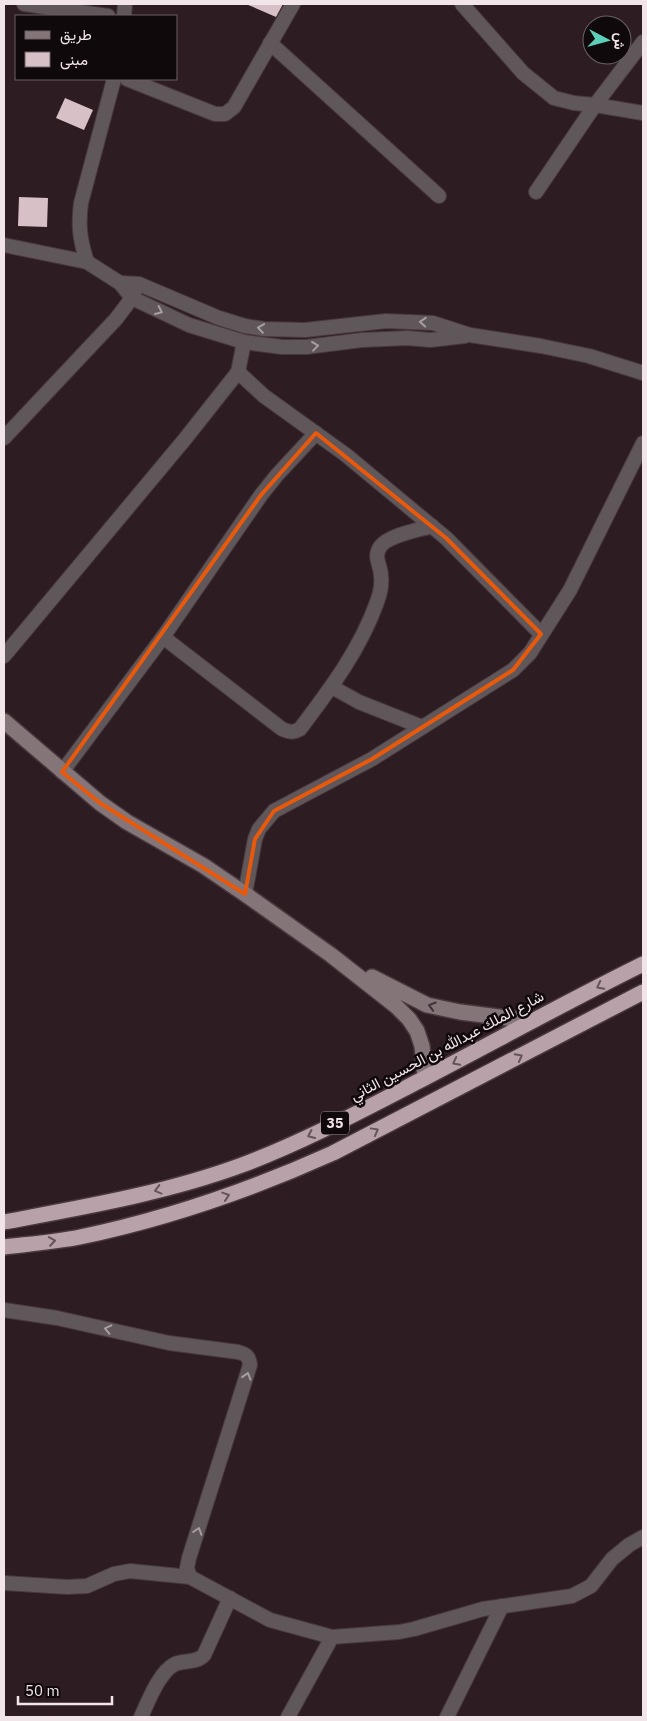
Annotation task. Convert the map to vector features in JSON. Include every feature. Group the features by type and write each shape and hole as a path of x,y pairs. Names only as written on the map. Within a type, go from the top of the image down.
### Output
{"highway":[{"name":"شارع الملك عبدالله بن الحسين الثاني","path":"4,1222 135,1196 241,1165 327,1127 425,1078 643,964"},
{"name":"35","path":"4,1247 79,1237 126,1225 231,1194 284,1175 333,1153 643,992"}],"street":[{"path":"24,4 101,15"},
{"path":"130,80 215,114 225,114 234,107 293,4"},
{"path":"462,4 523,72 554,98 574,103 643,113"},
{"path":"536,192 595,105 643,42"},
{"path":"270,43 439,196"},
{"path":"87,262 80,240 79,220 81,203 114,80"},
{"path":"4,245 87,262 120,283 132,298 189,325 244,342 282,347 306,347 362,340 408,338 430,340 470,335"},
{"path":"120,283 139,284 219,318 245,326 264,329 305,330 386,322 433,323 470,335 533,344 589,356 643,374"},
{"path":"4,438 109,325 132,298 139,284"},
{"path":"4,656 185,439 238,372 244,342"},
{"path":"238,372 264,396 346,455 461,551 541,634"},
{"path":"62,772 163,637 261,495 316,433"},
{"path":"246,894 255,839 259,829 274,812 347,773 422,728 513,670 530,653 580,570 643,443"},
{"path":"163,637 287,731 291,732 300,729 332,687 352,656 377,602 382,575 376,556 380,547 393,538 432,526"},
{"path":"332,687 359,702 422,728"},
{"path":"4,721 100,803 246,894 331,955 396,1006 417,1030 422,1046 425,1078"},
{"path":"331,955 428,1005 460,1012 532,1021"},
{"path":"4,1310 57,1318 169,1343 238,1352 249,1358 250,1365 187,1568 190,1577"},
{"path":"4,1583 66,1587 87,1586 114,1574 130,1571 190,1577 270,1620 332,1638 414,1630 483,1609 565,1597 582,1592 596,1581 612,1559 629,1545 643,1537"},
{"path":"141,1717 160,1678 165,1672 174,1664 198,1660 204,1655 230,1598"},
{"path":"447,1717 502,1606"},
{"path":"288,1717 332,1638"}],"highlighted area":[{"path":"316,433 446,538 541,634 513,670 372,759 274,811 255,839 245,894 100,803 62,772 261,495"}],"building":[{"path":"246,4 283,4 276,17"},
{"path":"65,98 93,110 84,130 56,118"},
{"path":"19,197 48,198 47,227 18,226"}]}
